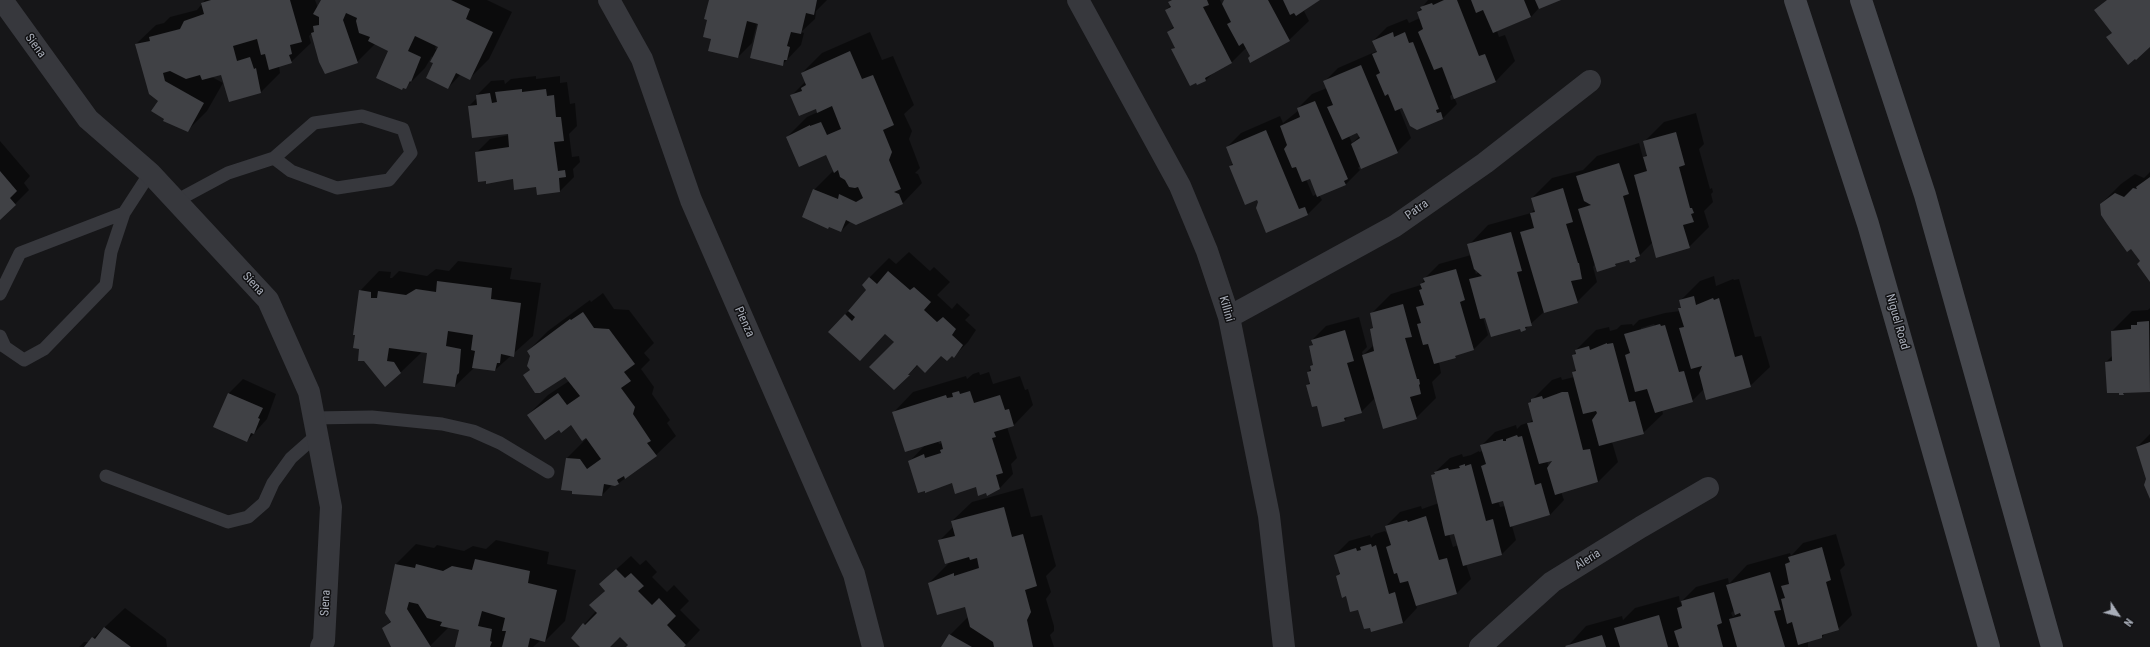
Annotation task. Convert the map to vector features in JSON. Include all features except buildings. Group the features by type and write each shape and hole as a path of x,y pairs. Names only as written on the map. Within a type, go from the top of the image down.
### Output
{"main road":[{"name":"Niguel Road","path":"1796,0 1868,224 1989,647"},
{"path":"1861,0 1925,195 2052,647"}],"street":[{"name":"Siena","path":"2,0 88,119 150,173 268,300 309,392 331,507 325,645"},
{"name":"Pienza","path":"609,0 642,59 691,200 854,574 873,647"},
{"name":"Killini","path":"1086,3 1180,186 1208,251 1229,317 1269,516 1284,647"},
{"name":"Patra","path":"1229,317 1395,226 1485,163 1590,81"},
{"name":"Aleria","path":"1480,647 1552,582 1708,488"}],"lane":[{"path":"176,201 228,173 274,158 314,123 362,116 403,129 411,153 390,180 337,188 290,171 274,158"},
{"path":"0,336 5,347 24,360 44,349 106,285 111,252 124,213 150,173"},
{"path":"0,294 20,254 124,213"},
{"path":"106,476 228,522 248,517 264,502 273,483 316,427 372,417 442,424 473,430 500,443 548,472"}]}
